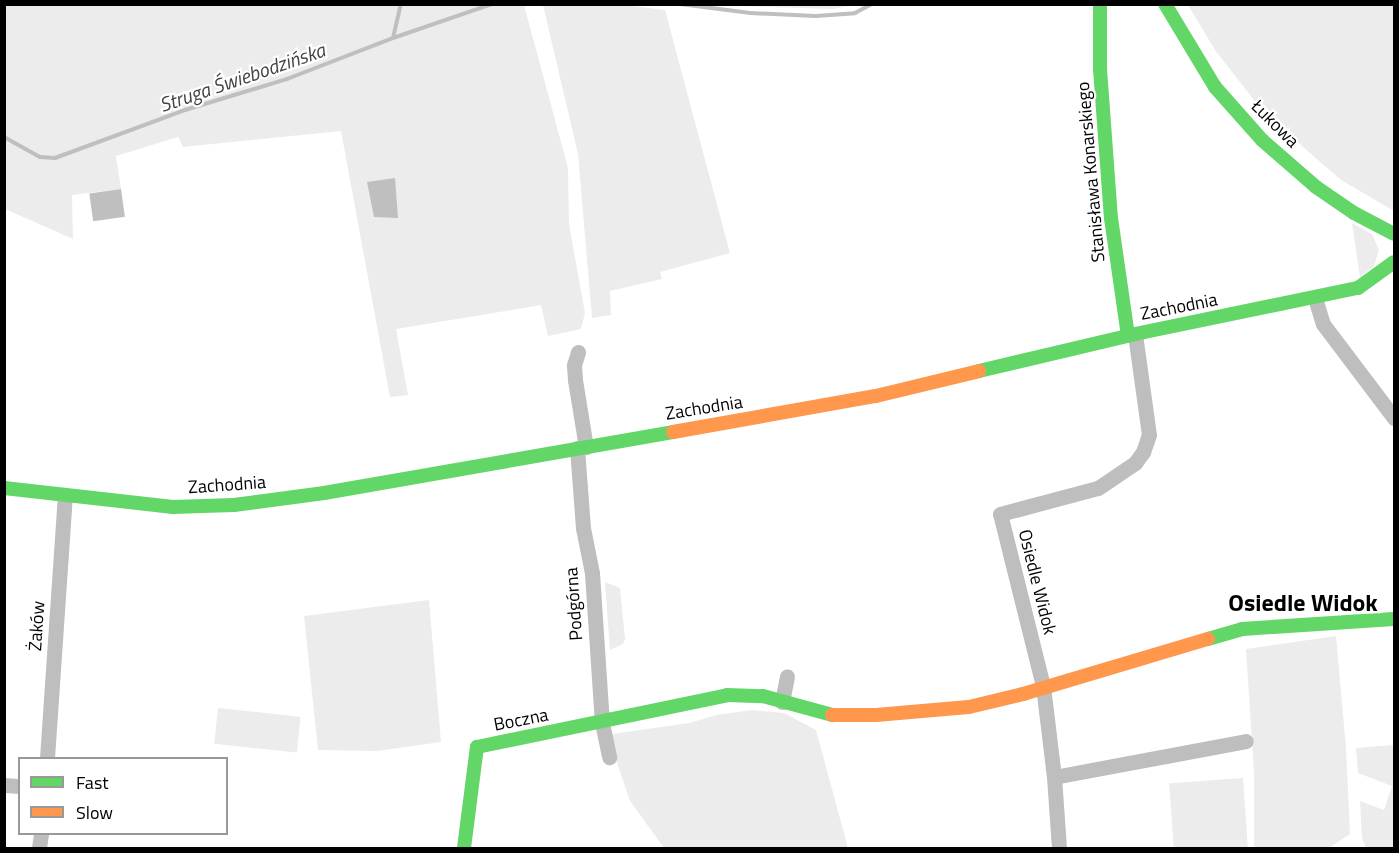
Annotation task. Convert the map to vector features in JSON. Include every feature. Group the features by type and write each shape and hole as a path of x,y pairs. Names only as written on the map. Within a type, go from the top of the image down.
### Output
{"street":[{"name":"Stanisława Konarskiego","path":"1100,4 1100,69 1111,218 1132,335"},
{"name":"Łukowa","path":"1165,4 1215,87 1262,140 1316,187 1354,213 1395,234"},
{"name":"Zachodnia","path":"4,488 173,507 234,505 324,493 878,396 1132,335 1358,288 1395,262"},
{"path":"1315,298 1323,324 1395,418"},
{"name":"Osiedle Widok","path":"1043,686 1000,514 1098,488 1135,463 1143,452 1149,435 1132,335"},
{"name":"Podgórna","path":"578,352 574,365 581,448 583,528 592,573 602,723 609,757"},
{"name":"Żaków","path":"47,757 65,496"},
{"path":"602,723 699,699 727,695 763,696 827,715 854,716 969,707 1023,694 1043,686 1242,629 1395,619"},
{"path":"782,702 787,676"},
{"path":"1043,686 1054,777 1059,849"},
{"name":"Boczna","path":"464,849 477,747 602,723"},
{"path":"1054,777 1246,741"}],"shaded area":[{"path":"4,5 524,5 568,168 569,224 585,313 581,329 548,336 541,305 396,329 408,395 390,397 341,131 183,147 178,137 116,156 121,189 72,195 73,239 5,209"},
{"path":"543,5 623,5 665,10 730,253 660,272 662,279 610,291 611,315 592,318 578,154"},
{"path":"710,5 853,5 832,9"},
{"path":"1188,5 1394,5 1394,211 1341,180 1264,113 1215,50"},
{"path":"395,178 398,218 374,217 367,182"},
{"path":"121,189 125,217 93,221 89,193"},
{"path":"1352,223 1372,234 1379,250 1374,266 1360,277"},
{"path":"605,582 620,588 625,639 623,644 610,650"},
{"path":"429,600 441,742 377,751 318,750 304,616"},
{"path":"1336,636 1346,748 1350,834 1329,848 1254,848 1254,774 1246,649"},
{"path":"218,708 301,717 297,752 214,744"},
{"path":"752,710 784,713 816,730 848,848 664,848 630,801 610,742 612,734 689,723 717,715"},
{"path":"1394,745 1394,848 1366,848 1362,838 1360,801 1384,810 1392,786 1358,773 1356,748"},
{"path":"1243,778 1248,848 1174,848 1169,783"}],"waterway":[{"path":"393,38 401,4"},
{"name":"Struga Świebodzińska","path":"4,137 40,157 55,158 185,110 287,79 393,38 492,4"},
{"name":"Struga Świebodzińska","path":"680,4 750,13 816,16 855,13 872,4"}],"traffic: fast":[{"path":"1100,4 1100,69 1111,218 1128,336"},
{"path":"1165,4 1215,87 1262,140 1316,187 1354,213 1394,234"},
{"path":"979,371 1135,334 1358,288 1394,262"},
{"path":"4,488 173,507 234,505 324,493 673,432"},
{"path":"1208,639 1242,629 1394,619"},
{"path":"464,848 477,747 727,695 763,696 832,715"}],"traffic: slow":[{"path":"673,432 876,396 979,371"},
{"path":"832,715 876,715 969,707 1023,694 1208,639"}],"district":[{"name":"Osiedle Widok","path":"1303,603"}]}
